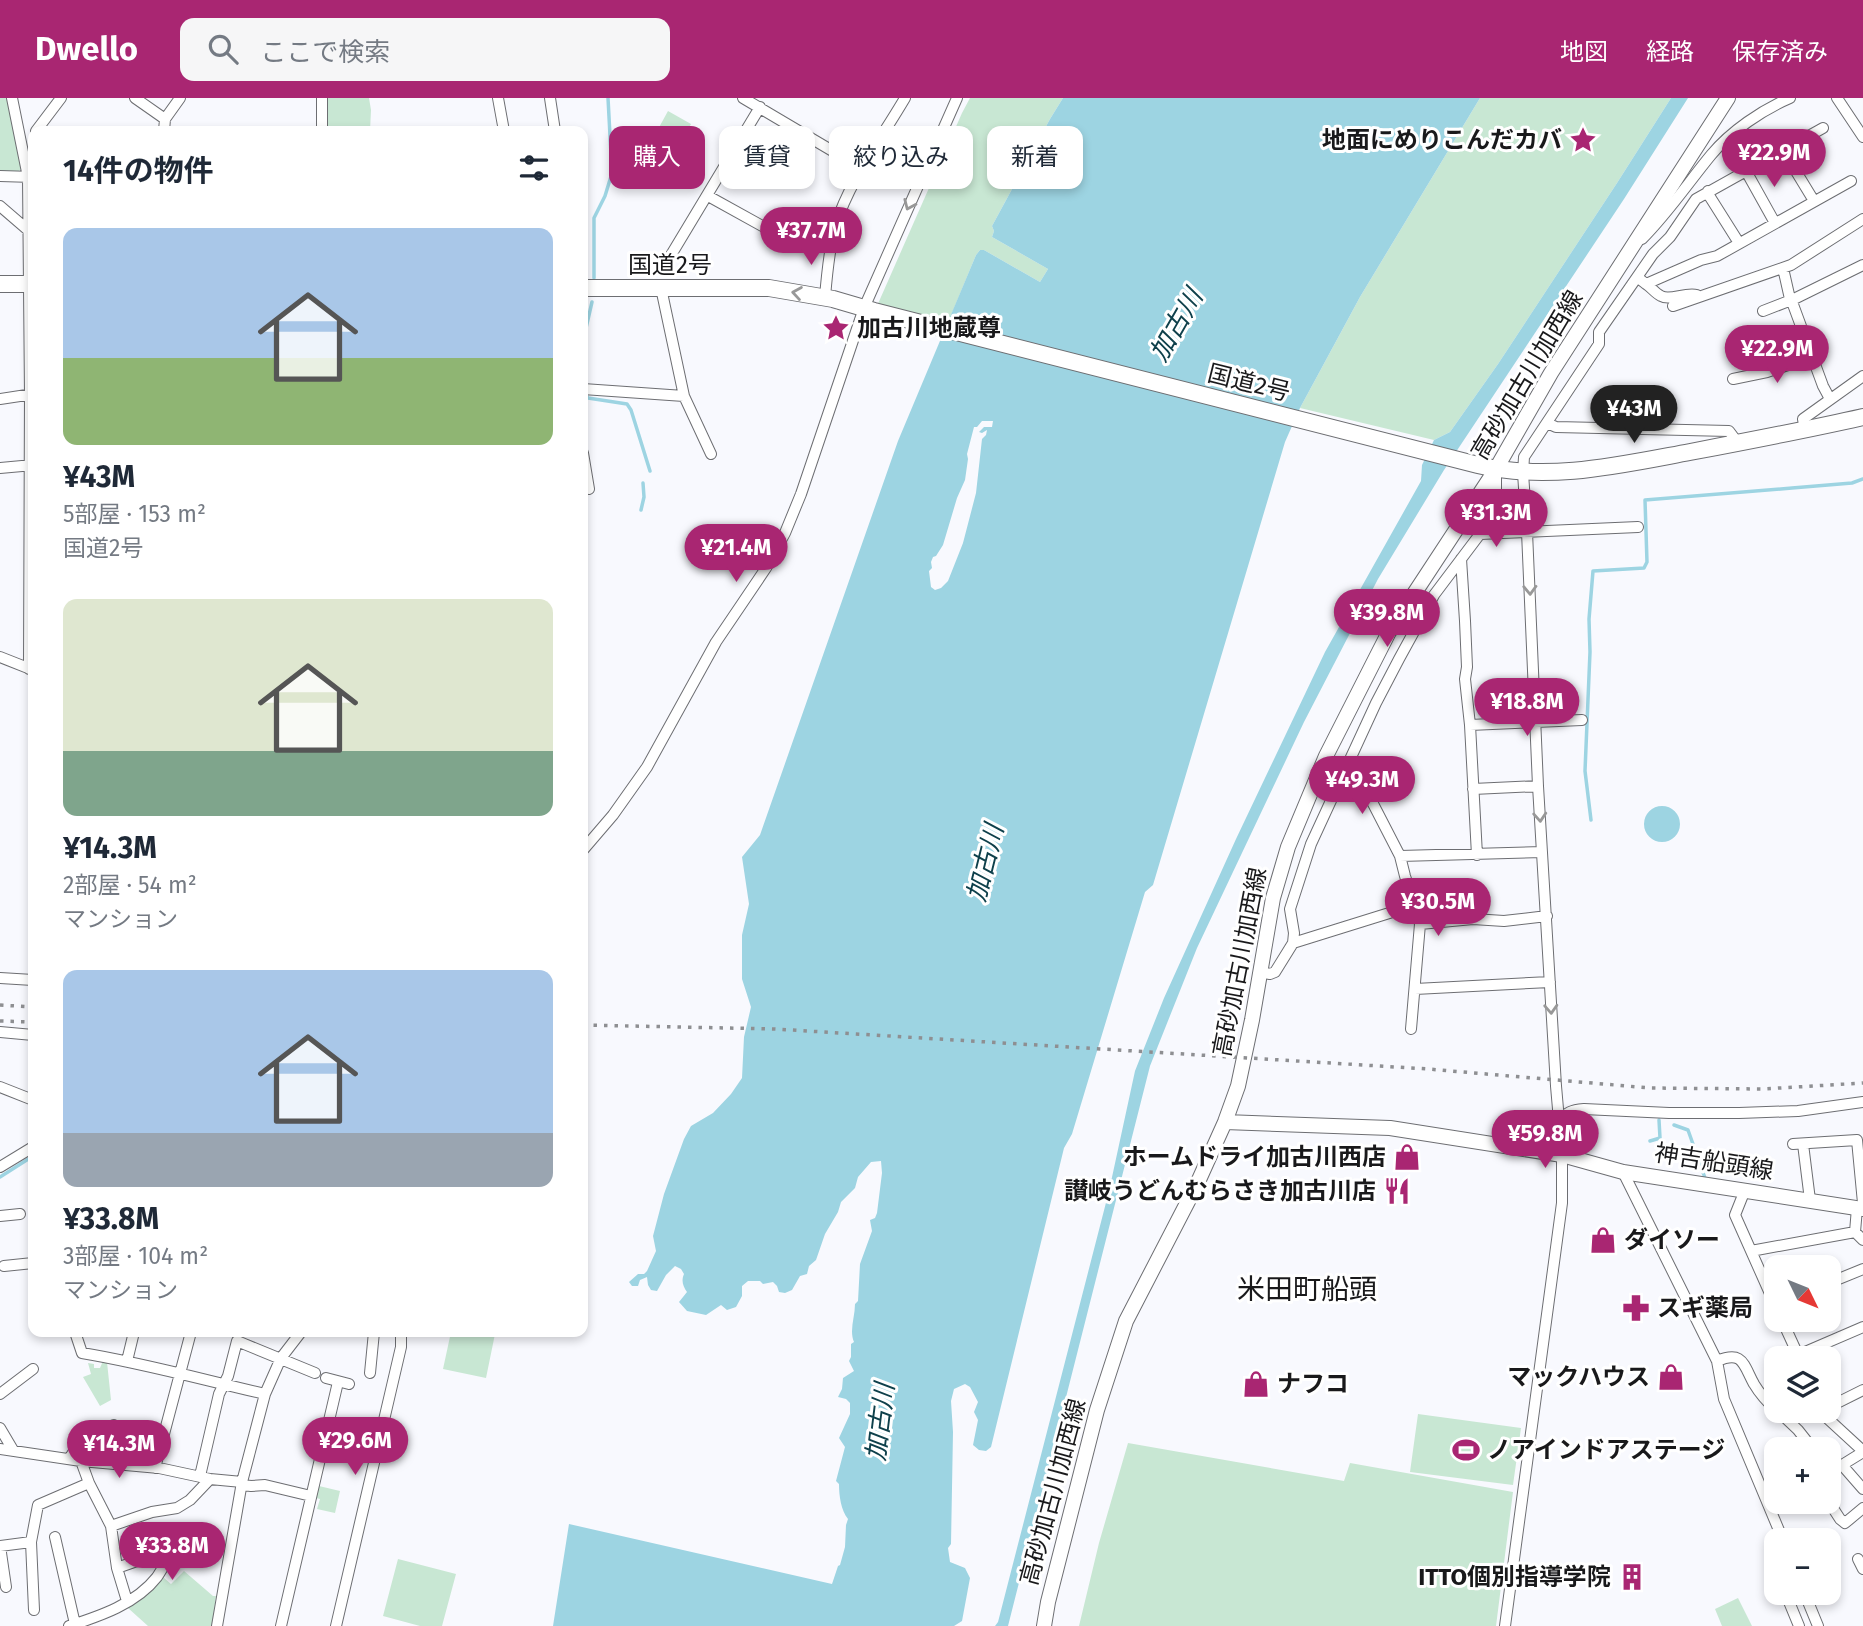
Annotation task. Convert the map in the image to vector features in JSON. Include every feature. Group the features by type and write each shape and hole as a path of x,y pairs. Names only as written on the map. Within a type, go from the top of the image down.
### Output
{"highway":[{"path":"0,284 28,284"},
{"name":"国道2号","path":"588,288 769,288 825,297 1478,465 1523,473 1594,470 1863,417"}],"main road":[{"name":"高砂加古川加西線","path":"1044,1626 1097,1410 1126,1321 1198,1182 1238,1086 1273,898 1288,847 1326,756 1389,632 1496,469 1551,373 1728,98"},
{"name":"神吉船頭線","path":"1225,1122 1390,1128 1562,1155 1623,1172 1861,1206"}],"street":[{"path":"12,98 28,167"},
{"path":"39,126 61,98"},
{"path":"135,98 164,125 180,98"},
{"path":"322,98 322,126"},
{"path":"498,98 503,126"},
{"path":"550,98 554,126"},
{"path":"743,98 829,149"},
{"path":"888,126 905,98"},
{"path":"588,844 613,816 647,767 716,642 766,568 785,533 869,309 957,98"},
{"path":"1633,248 1661,221 1713,153 1736,131 1790,98"},
{"path":"1837,98 1863,137"},
{"path":"666,265 760,107"},
{"path":"1505,1626 1562,1203 1562,1155 1538,786 1524,457 1599,344 1599,332 1642,280 1653,254 1671,237 1696,199 1823,128"},
{"path":"22,148 28,140"},
{"path":"1783,150 1814,201"},
{"path":"1746,171 1775,223"},
{"path":"0,176 28,177"},
{"path":"1642,280 1717,256 1851,181"},
{"path":"825,297 831,242 853,189"},
{"path":"1709,191 1710,197 1739,243"},
{"path":"708,196 773,232 831,242"},
{"path":"0,206 28,230"},
{"path":"1673,306 1791,265 1863,219"},
{"path":"1763,312 1863,265"},
{"path":"1783,268 1791,299 1830,399"},
{"path":"1642,280 1660,296 1667,298 1692,293 1702,296"},
{"path":"661,288 684,396 710,454"},
{"path":"1734,379 1767,372 1812,357"},
{"path":"1805,430 1803,418 1863,376"},
{"path":"588,389 684,396"},
{"path":"0,399 28,395"},
{"path":"1547,423 1556,427 1729,431 1738,443"},
{"path":"0,468 28,465"},
{"path":"1260,972 1275,972 1293,943 1290,909 1311,844 1399,659 1434,595 1480,534 1496,490 1496,469"},
{"path":"588,483 589,489"},
{"path":"1480,534 1638,527"},
{"path":"1461,559 1466,633 1465,679 1477,855"},
{"path":"0,657 28,668"},
{"path":"1470,725 1582,720"},
{"path":"1351,761 1400,856 1420,923 1411,1029"},
{"path":"1473,789 1538,786"},
{"path":"1400,856 1542,852"},
{"path":"1293,943 1415,905"},
{"path":"1420,923 1473,919 1504,921 1547,916"},
{"path":"0,978 28,980"},
{"path":"1415,989 1550,982"},
{"path":"0,1032 28,1035"},
{"path":"0,1087 28,1098"},
{"path":"1559,1122 1572,1110 1584,1109 1739,1113 1798,1111 1863,1102"},
{"path":"1751,1251 1859,1236 1861,1206 1857,1140 1798,1144 1810,1200"},
{"path":"0,1167 28,1150"},
{"path":"1623,1172 1717,1361 1724,1399 1778,1528"},
{"path":"1745,1190 1735,1215 1764,1280"},
{"path":"0,1216 20,1214"},
{"path":"4,1266 28,1264"},
{"path":"1841,1278 1863,1269"},
{"path":"1787,1332 1798,1355 1863,1327"},
{"path":"77,1337 82,1353 265,1394"},
{"path":"127,1361 133,1337"},
{"path":"155,1468 190,1337"},
{"path":"216,1626 242,1483 265,1394 281,1358 297,1337"},
{"path":"370,1373 374,1337"},
{"path":"335,1626 401,1347 401,1337"},
{"path":"111,1526 152,1512 177,1508 190,1500 205,1477 219,1394 225,1385 237,1341 315,1373"},
{"path":"1717,1361 1729,1356 1737,1357 1744,1363 1764,1400"},
{"path":"0,1394 33,1369"},
{"path":"281,1626 311,1496 343,1383 326,1378"},
{"path":"1841,1402 1863,1390"},
{"path":"1790,1423 1804,1437"},
{"path":"1832,1423 1863,1452 1842,1465 1863,1489"},
{"path":"114,1425 76,1448 75,1460 111,1526 117,1568 127,1601"},
{"path":"0,1427 13,1450"},
{"path":"0,1449 155,1468 251,1486 265,1485 311,1496"},
{"path":"46,1599 34,1605 31,1542 38,1505 89,1483"},
{"path":"1837,1514 1845,1523 1863,1508"},
{"path":"55,1537 72,1625 103,1615 143,1591 157,1577 169,1558 165,1551 117,1568"},
{"path":"6,1587 0,1546 31,1542"},
{"path":"58,1550 71,1548"},
{"path":"1790,1605 1798,1626"},
{"path":"1809,1605 1818,1626"}],"green space":[{"path":"0,98 8,98 24,166 18,172 0,171"},
{"path":"326,98 369,98 370,126 327,126"},
{"path":"970,98 1063,98 1046,126 987,126 987,189 1012,189 992,226 992,237 1048,269 1040,282 980,250 947,325 877,306 929,189 973,189 973,126 956,126"},
{"path":"1480,98 1671,98 1498,364 1450,432 1434,440 1300,408 1360,297"},
{"path":"668,111 691,124 690,126 660,126"},
{"path":"450,1337 494,1337 486,1378 443,1369"},
{"path":"103,1361 107,1362 111,1400 100,1406 83,1377 91,1374 88,1363 94,1364 94,1368 100,1368"},
{"name":"ノアインドアステージ","path":"1418,1414 1521,1428 1513,1485 1410,1472"},
{"path":"1128,1443 1344,1481 1350,1463 1513,1492 1496,1626 1079,1626 1099,1543"},
{"path":"319,1486 340,1491 335,1513 317,1509 320,1499 316,1498"},
{"path":"398,1559 456,1574 442,1626 420,1626 383,1616"},
{"path":"184,1571 216,1596 212,1626 148,1626 127,1607 163,1577 171,1584"},
{"path":"1738,1598 1752,1626 1722,1626 1715,1609"}],"water":[{"name":"加古川","path":"1063,98 1480,98 1360,297 1300,408 1285,442 1153,885 1145,892 1072,1134 1064,1148 991,1447 986,1451 973,1445 978,1420 974,1412 978,1402 970,1387 965,1384 954,1389 951,1401 951,1544 948,1548 950,1562 965,1568 970,1578 962,1621 954,1626 553,1626 569,1524 832,1584 840,1565 848,1519 842,1507 839,1484 836,1481 845,1447 839,1438 850,1414 850,1403 838,1397 843,1378 854,1371 849,1361 851,1344 854,1342 852,1328 855,1304 858,1301 860,1264 872,1231 870,1220 875,1218 877,1213 881,1161 871,1162 858,1177 855,1188 841,1202 816,1260 809,1266 807,1274 800,1276 792,1290 779,1292 773,1282 763,1284 760,1281 748,1281 742,1286 742,1296 736,1307 727,1310 721,1305 706,1315 687,1311 679,1302 687,1292 683,1283 684,1274 675,1266 657,1291 651,1290 647,1277 640,1280 638,1286 632,1286 629,1282 638,1274 647,1271 656,1251 653,1236 664,1194 691,1126 713,1113 742,1078 744,1037 751,1007 742,979 742,935 749,904 742,857 760,835 898,441 980,250 1040,282 1048,269 992,237 992,226 1012,189 1083,189 1083,126 1046,126","holes":["982,421 993,421 992,427 984,427 979,432 987,430 982,439 976,493 963,543 948,581 935,590 931,587 931,562 943,545 965,480 967,454 974,427"]},
{"path":"1671,98 1688,98 1444,470 1378,579 1304,722 1197,948 1150,1066 1008,1626 995,1626 1109,1191 1135,1071 1164,998 1325,652 1421,481 1422,465 1434,440 1450,432 1498,364"},
{"path":"1662,806 1675,811 1680,824 1675,837 1662,842 1649,837 1644,824 1649,811"}],"waterway":[{"path":"594,278 594,218 612,173 608,98"},
{"path":"588,319 592,302"},
{"path":"588,398 627,404 650,471"},
{"path":"1591,820 1585,771 1593,571 1644,568 1647,562 1645,500 1852,483 1863,479"},
{"path":"641,510 643,483"},
{"path":"1650,1141 1660,1138 1659,1120"},
{"path":"1674,1125 1688,1130 1705,1178"},
{"path":"0,1177 28,1159"}],"railway":[{"path":"0,1005 28,1007"},
{"path":"0,1021 28,1022"},
{"path":"588,1025 775,1029 1428,1069 1650,1088 1763,1089 1863,1083"}],"place":[{"name":"地面にめりこんだカバ","path":"1583,140"},
{"name":"加古川地蔵尊","path":"836,328"},
{"name":"ホームドライ加古川西店","path":"1407,1157"},
{"name":"讃岐うどんむらさき加古川店","path":"1397,1191"},
{"name":"ダイソー","path":"1603,1240"},
{"name":"スギ薬局","path":"1636,1308"},
{"name":"マックハウス","path":"1671,1377"},
{"name":"ナフコ","path":"1256,1384"},
{"name":"ノアインドアステージ","path":"1466,1450"},
{"name":"ITTO個別指導学院","path":"1632,1577"}],"district":[{"name":"米田町船頭","path":"1307,1289"}]}
